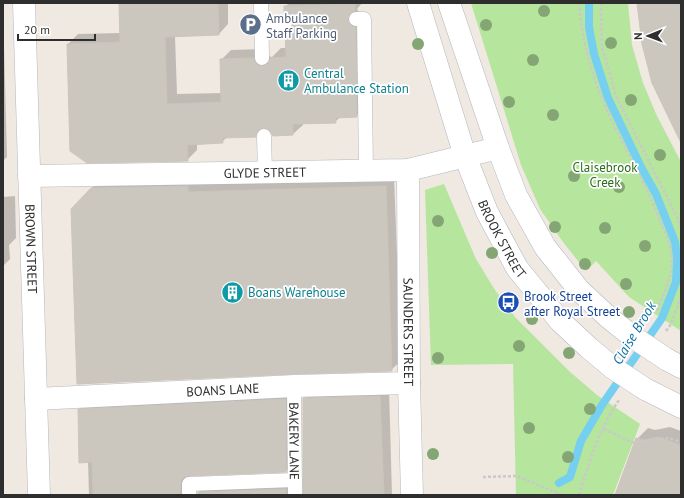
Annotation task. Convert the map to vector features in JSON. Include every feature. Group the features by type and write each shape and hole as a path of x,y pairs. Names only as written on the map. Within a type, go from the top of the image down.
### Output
{"street":[{"name":"BROWN STREET","path":"24,3 39,495"},
{"name":"BROOK STREET","path":"418,3 465,156 487,212 517,268 560,321 589,348 613,368 645,389 681,407"},
{"path":"449,3 498,148 516,195 545,247 579,290 608,317 633,337 673,363"},
{"name":"GLYDE STREET","path":"29,176 408,170 498,148"},
{"name":"SAUNDERS STREET","path":"408,170 409,383 412,495"},
{"name":"BOANS LANE","path":"36,400 294,386 409,383"}],"lane":[{"path":"261,3 262,58"},
{"path":"356,19 364,19 366,171"},
{"path":"261,23 285,23"},
{"path":"264,136 266,172"},
{"name":"BAKERY LANE","path":"294,386 295,495"},
{"path":"189,495 189,484 295,480"}],"path":[{"path":"579,3 588,59 602,98 615,127 650,195 669,243 672,260 670,280 656,312"},
{"path":"601,3 602,47 616,96 678,219 681,228"},
{"path":"604,429 634,443 669,438 681,442"},
{"path":"483,476 517,476 562,495"}],"green space":[{"name":"Claisebrook Creek","path":"471,3 628,3 632,45 643,83 657,116 681,162 681,331 629,297 596,261 586,271 540,209 521,165"},
{"path":"444,184 476,259 495,290 515,317 569,371 597,395 640,424 613,495 516,495 513,364 431,365 425,190"}],"building":[{"path":"119,3 218,3 219,35 165,37 167,104 221,102 220,59 254,58 258,65 263,66 269,62 270,58 286,57 285,32 292,28 293,23 290,16 284,14 284,6 355,4 355,11 349,14 348,19 351,26 356,27 357,117 335,118 336,123 293,124 293,135 273,136 268,129 263,128 257,132 256,137 222,138 223,143 187,145 188,161 87,163 70,151 67,44 120,42"},
{"path":"637,3 681,3 681,143 652,83 642,44"},
{"name":"Boans Warehouse","path":"188,186 188,192 386,186 392,371 77,384 71,209 91,188"},
{"path":"380,396 384,495 303,495 303,398"},
{"path":"286,399 286,472 188,476 181,480 180,495 93,495 92,462 79,463 78,409"},
{"path":"659,437 681,445 681,495 615,495 636,438 644,440"},
{"path":"286,489 286,495 198,495 198,492"}],"waterway":[{"name":"Claise Brook","path":"559,483 570,477 581,441 602,405 662,318 676,282 677,259 675,242 656,194 641,167 608,98 594,54 589,27 589,3"}],"place":[{"name":"Ambulance Staff Parking","path":"250,25"},
{"name":"Central Ambulance Station","path":"289,80"},
{"name":"Boans Warehouse","path":"232,292"},
{"name":"Brook Street after Royal Street","path":"509,303"}]}
